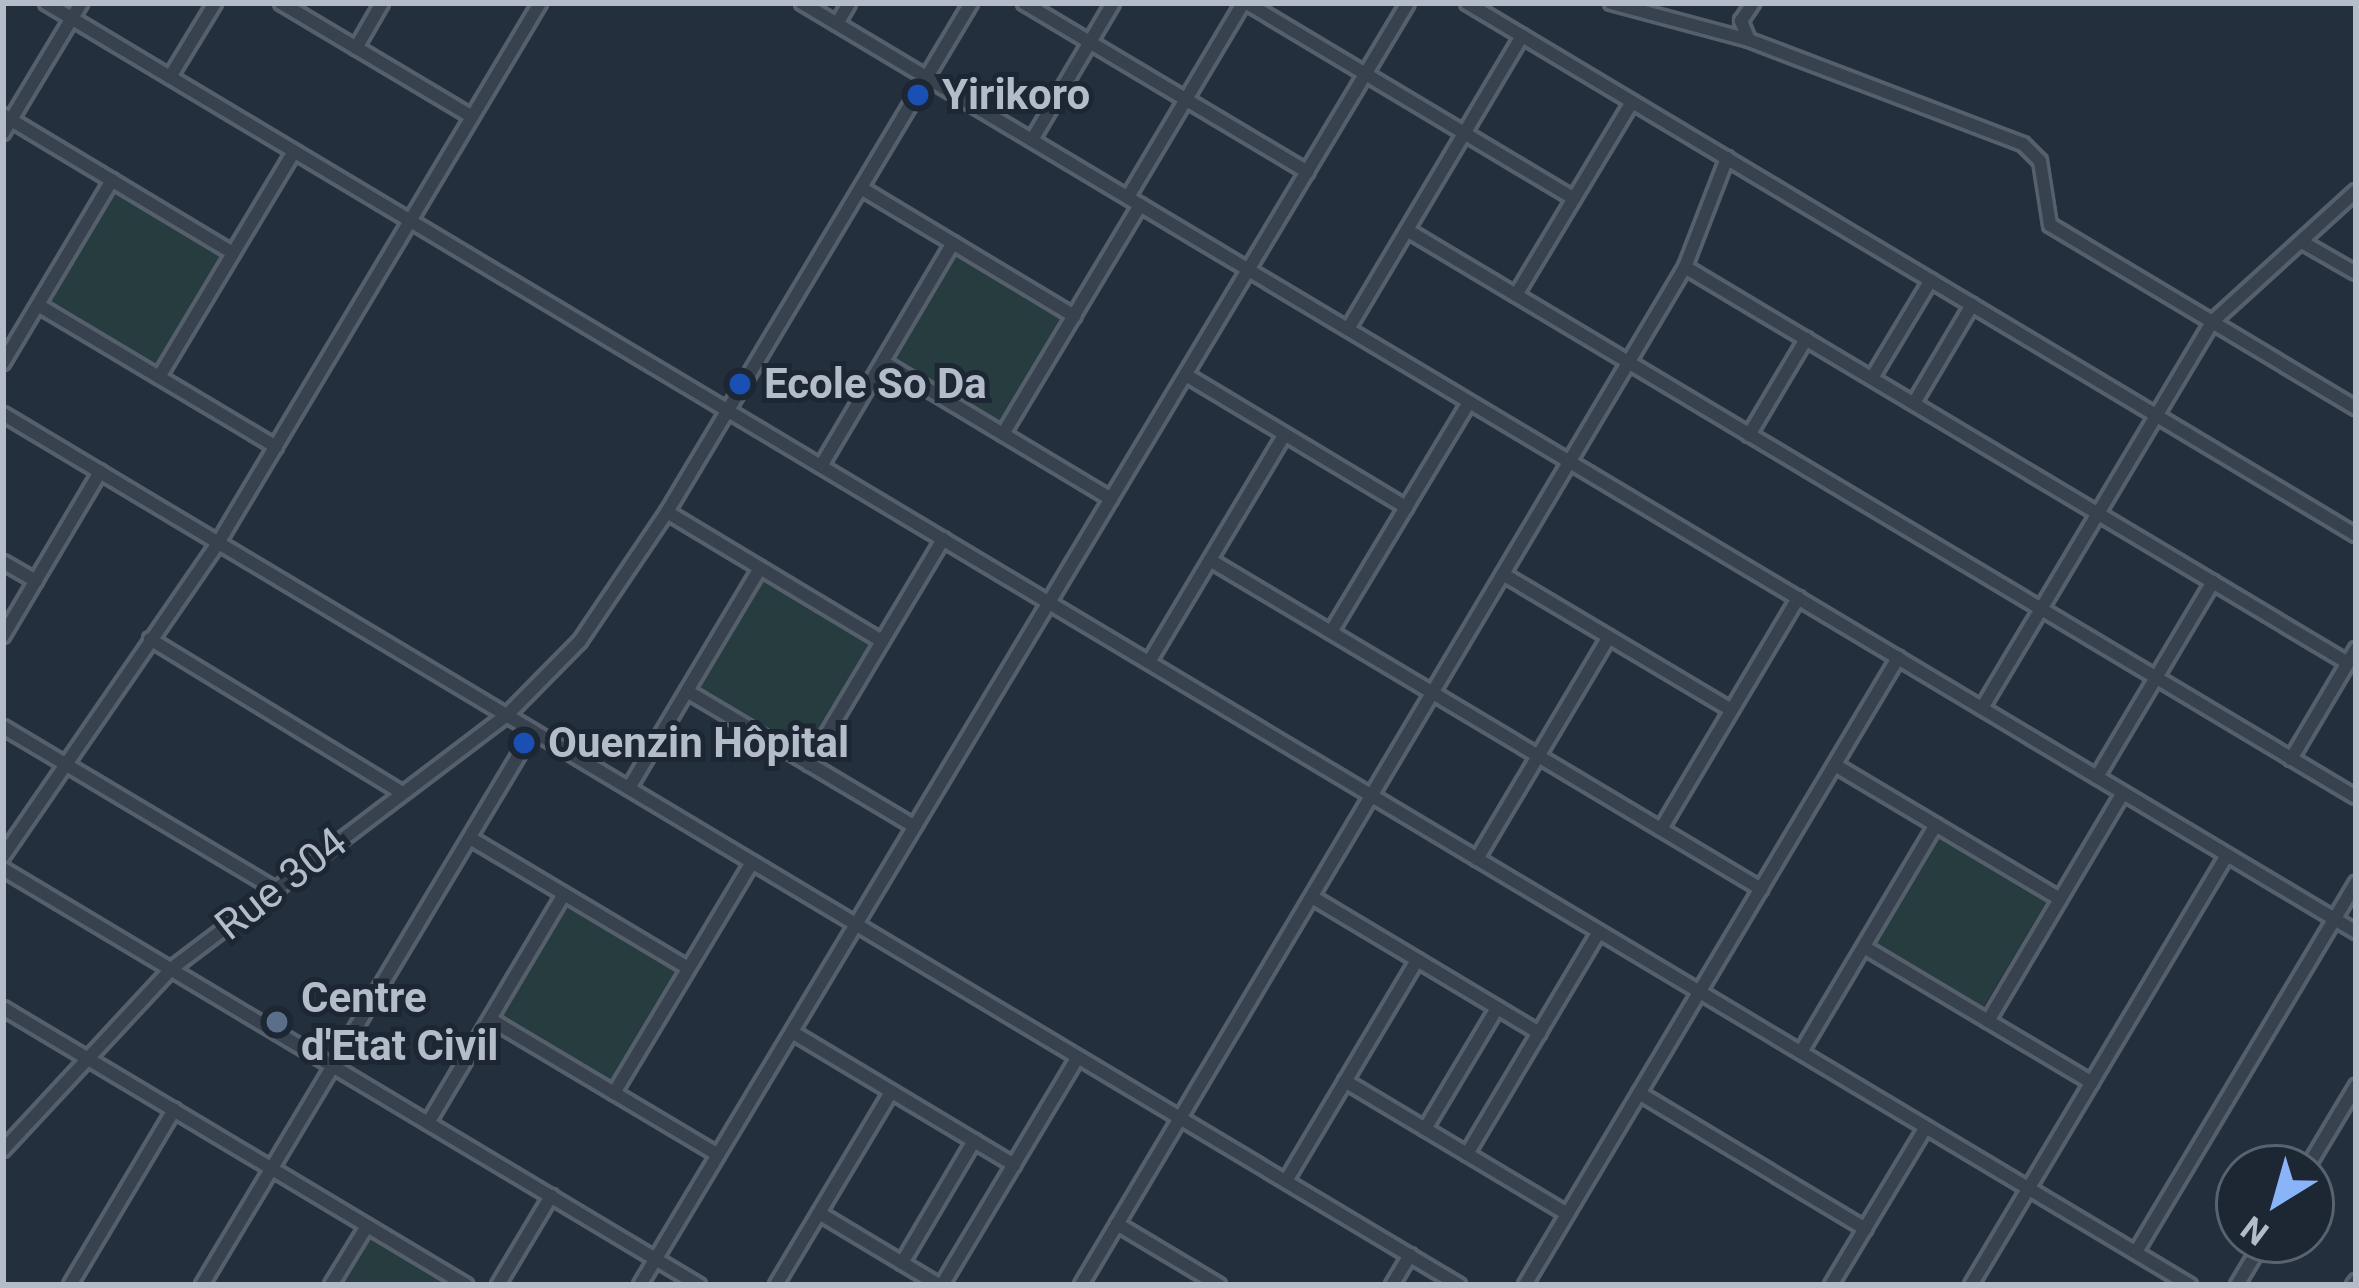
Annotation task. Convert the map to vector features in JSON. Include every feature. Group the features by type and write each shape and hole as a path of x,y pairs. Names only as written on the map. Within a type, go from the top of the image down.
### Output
{"street":[{"path":"46,3 2190,1285"},
{"path":"3,133 7,118 81,3"},
{"path":"170,77 214,3"},
{"path":"281,3 472,117"},
{"path":"356,48 382,3"},
{"path":"3,856 218,543 540,3"},
{"path":"802,3 2356,932"},
{"path":"837,23 849,3"},
{"name":"Rue 304","path":"3,1150 171,969 399,791 506,716 580,640 667,512 971,3"},
{"path":"1024,3 1307,172"},
{"path":"1032,140 1113,3"},
{"path":"1004,434 1074,316 1186,100 1245,3 1574,199"},
{"path":"640,1285 1408,3"},
{"path":"1467,3 2356,535"},
{"path":"1610,3 1749,40 2023,143 2040,161 2050,225 2356,407"},
{"path":"1749,40 1741,21 1753,3"},
{"path":"1348,329 1522,36"},
{"path":"1516,296 1632,102"},
{"path":"7,118 233,253"},
{"path":"160,377 294,151"},
{"path":"1081,1285 1685,267 1727,158"},
{"path":"3,363 112,180"},
{"path":"861,188 1074,316"},
{"path":"1982,708 2212,322 2356,191"},
{"path":"1407,230 2356,797"},
{"path":"2302,242 2356,273"},
{"path":"820,466 953,243"},
{"path":"1685,267 2348,663"},
{"path":"1872,378 1930,280"},
{"path":"38,304 276,447"},
{"path":"1914,403 1972,305"},
{"path":"1749,435 1806,339"},
{"path":"883,362 1112,499"},
{"path":"1186,375 1406,507"},
{"path":"1331,632 1469,401"},
{"path":"3,414 1459,1285"},
{"path":"1149,662 1285,434"},
{"path":"3,636 100,472"},
{"path":"667,512 882,641"},
{"path":"808,764 943,539"},
{"path":"1210,560 1761,889"},
{"path":"3,562 36,581"},
{"path":"629,788 760,568"},
{"path":"1503,574 1731,710"},
{"path":"2097,777 2213,582"},
{"path":"1661,829 1798,598"},
{"path":"1477,859 1609,637"},
{"path":"151,639 399,791"},
{"path":"2291,758 2356,650"},
{"path":"1525,1285 1898,658"},
{"path":"687,691 914,827"},
{"path":"3,727 276,890"},
{"path":"202,1285 533,731"},
{"path":"1835,764 2060,899"},
{"path":"1988,1021 2123,793"},
{"path":"1801,1052 1936,825"},
{"path":"470,838 688,968"},
{"path":"1971,1285 2228,855"},
{"path":"614,1093 752,862"},
{"path":"3,869 699,1285"},
{"path":"2136,1252 2356,883"},
{"path":"428,1123 564,894"},
{"path":"1312,897 1539,1033"},
{"path":"1467,1154 1599,932"},
{"path":"1864,947 2092,1083"},
{"path":"1286,1181 1417,960"},
{"path":"3,1008 466,1285"},
{"path":"1425,1129 1497,1008"},
{"path":"490,1019 718,1155"},
{"path":"792,1032 1014,1165"},
{"path":"819,1213 940,1285 1078,1057"},
{"path":"1345,1081 1568,1214"},
{"path":"2321,1144 2356,1086"},
{"path":"776,1285 892,1092"},
{"path":"1639,1094 1865,1228"},
{"path":"70,1285 174,1110"},
{"path":"1832,1285 1926,1127"},
{"path":"902,1263 974,1141"},
{"path":"498,1285 551,1196"},
{"path":"1118,1224 1220,1285"},
{"path":"331,1285 367,1226"},
{"path":"1392,1285 1410,1255"}],"green space":[{"path":"115,189 226,256 158,370 46,303"},
{"path":"956,247 1067,314 999,427 888,360"},
{"path":"762,574 873,641 805,754 694,687"},
{"path":"1938,830 2049,897 1980,1012 1869,945"},
{"path":"568,902 679,969 611,1083 499,1016"},
{"path":"371,1230 461,1285 338,1285"}],"place":[{"name":"Yirikoro","path":"918,95"},
{"name":"Ecole So Da","path":"740,384"},
{"name":"Ouenzin Hôpital","path":"524,743"},
{"name":"Centre d'Etat Civil","path":"277,1022"}]}
